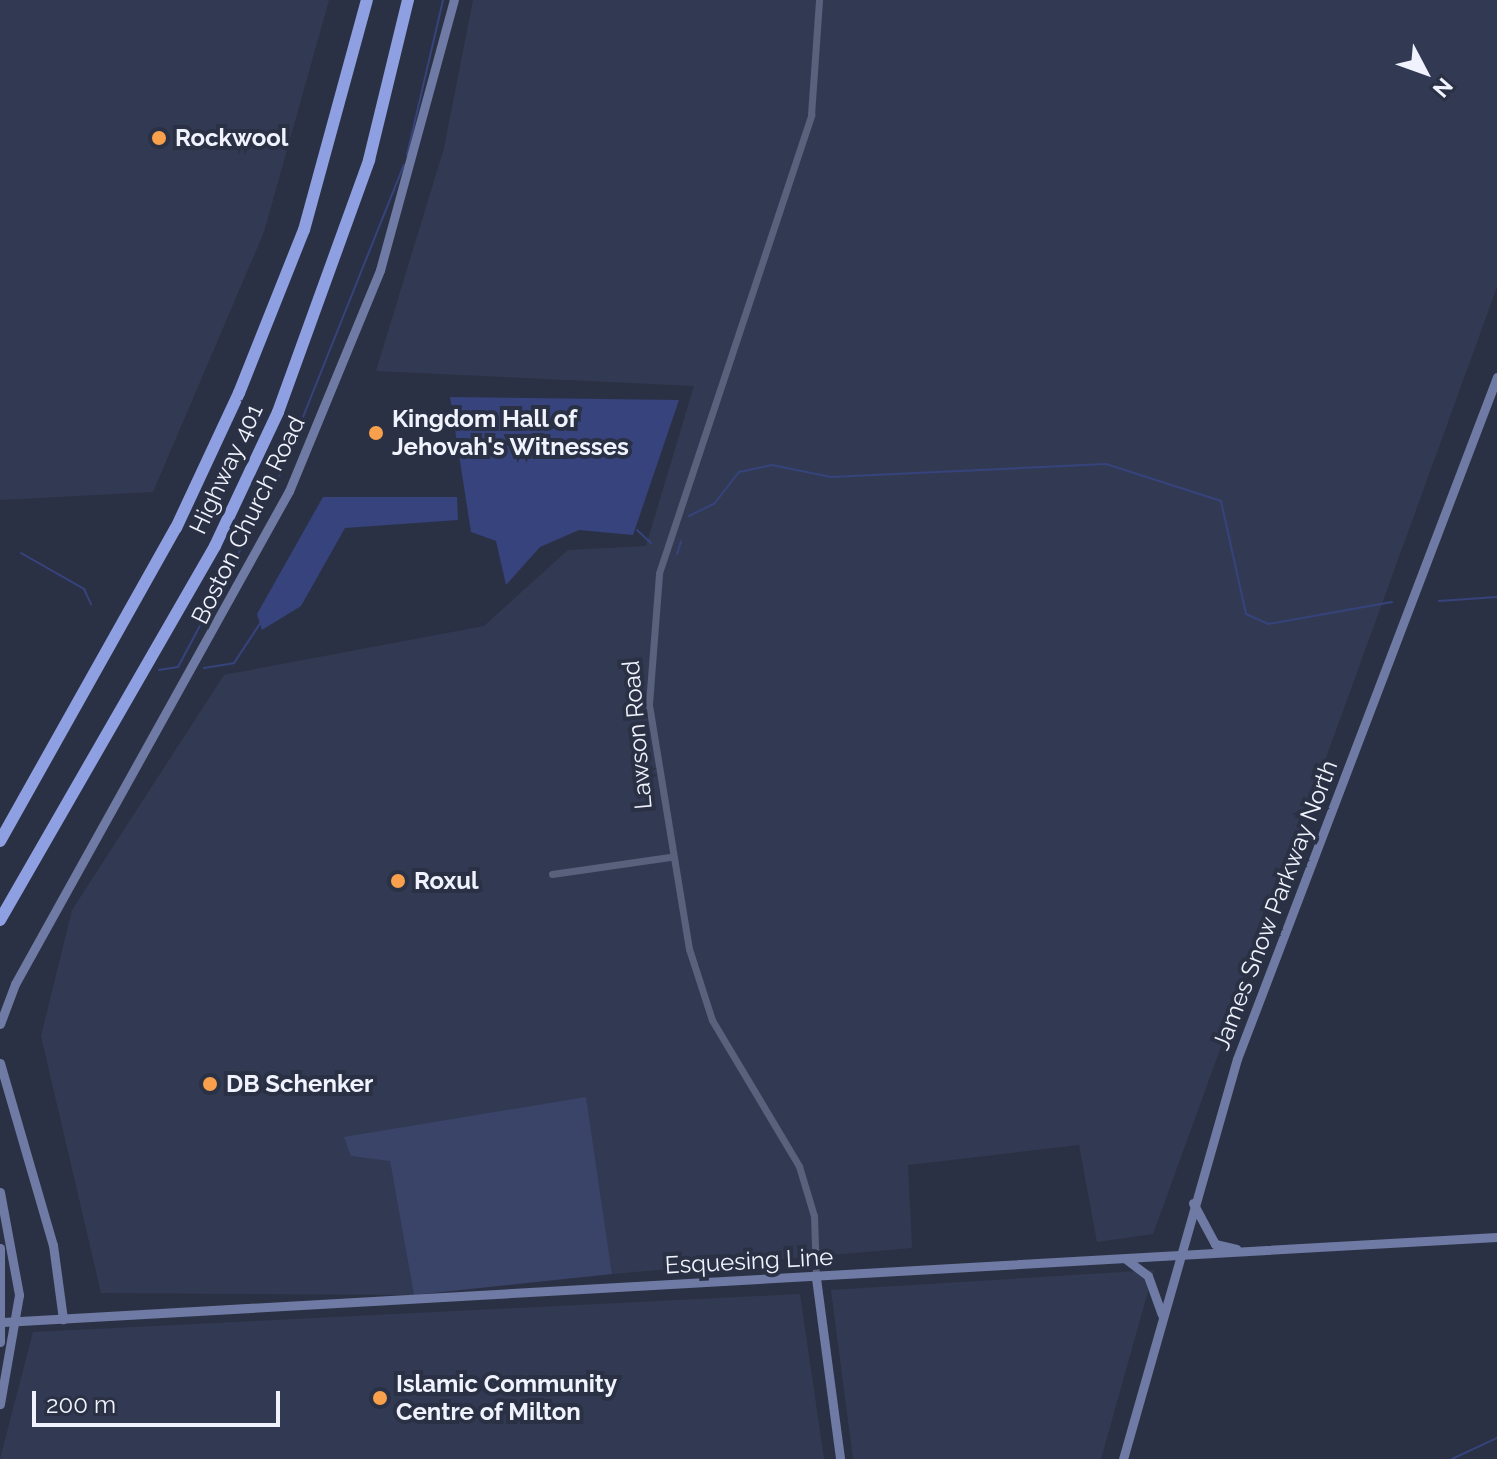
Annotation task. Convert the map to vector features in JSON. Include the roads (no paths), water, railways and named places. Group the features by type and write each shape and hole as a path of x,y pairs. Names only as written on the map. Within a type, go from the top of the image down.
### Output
{"highway":[{"name":"Highway 401","path":"0,841 176,528 239,393 304,230 367,0"},
{"name":"Highway 401","path":"0,920 215,546 278,412 369,160 408,0"}],"street":[{"name":"Boston Church Road","path":"0,1024 15,984 289,491 380,270 454,0"},
{"name":"Lawson Road","path":"819,0 811,115 659,573 649,704 670,857 712,1020 783,1136 808,1193 840,1459"},
{"name":"James Snow Parkway North","path":"1123,1459 1193,1203 1237,1059 1497,377"},
{"path":"552,874 670,857"},
{"path":"0,1063 53,1245 63,1319"},
{"path":"0,1192 18,1266 18,1321 0,1404"},
{"path":"1193,1203 1215,1244 1247,1252"},
{"name":"Esquesing Line","path":"3,1322 1497,1237"},
{"path":"0,1248 3,1322 0,1342"},
{"path":"1126,1259 1148,1276 1163,1319"}],"waterway":[{"path":"407,155 443,0"},
{"path":"159,670 178,667 279,477 404,165"},
{"path":"689,516 714,504 739,472 772,465 831,477 1106,464 1221,501 1246,614 1268,624 1392,602"},
{"path":"637,530 651,543"},
{"path":"677,554 681,542"},
{"path":"21,553 84,589 91,604"},
{"path":"1439,601 1497,597"},
{"path":"204,668 234,663 261,622"},
{"path":"1452,1459 1497,1438"}],"place":[{"name":"Rockwool","path":"159,138"},
{"name":"Kingdom Hall of Jehovah's Witnesses","path":"376,433"},
{"name":"Roxul","path":"398,881"},
{"name":"DB Schenker","path":"210,1084"},
{"name":"Islamic Community Centre of Milton","path":"380,1398"}]}
